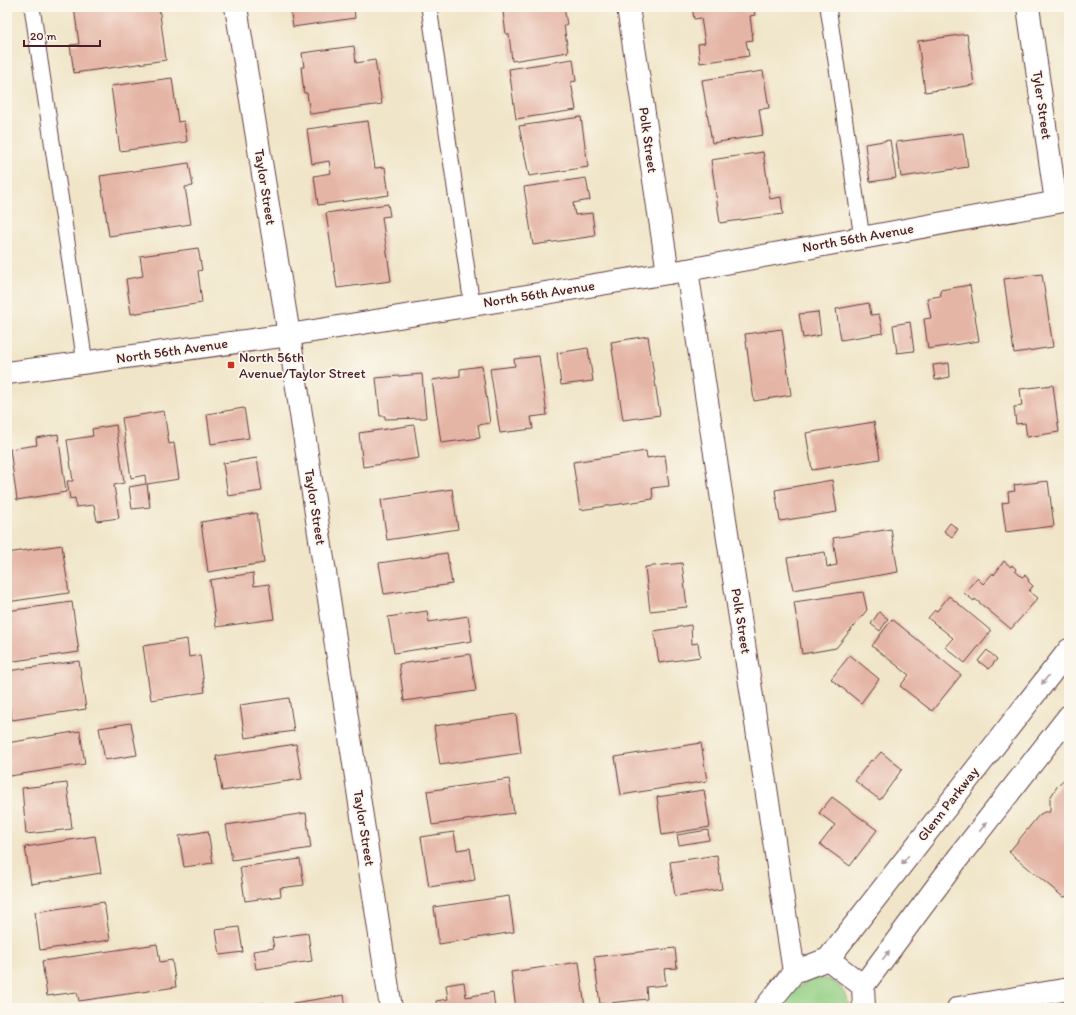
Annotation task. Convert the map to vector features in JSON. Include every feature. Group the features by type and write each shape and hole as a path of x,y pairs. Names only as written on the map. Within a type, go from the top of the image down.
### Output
{"street":[{"name":"Taylor Street","path":"236,7 289,335 391,1008"},
{"name":"Polk Street","path":"628,7 678,271 794,972"},
{"name":"Tyler Street","path":"1028,7 1062,201"},
{"name":"North 56th Avenue","path":"7,373 289,335 678,271 1062,201"},
{"name":"Glenn Parkway","path":"828,959 1069,650"},
{"path":"864,1008 863,986 958,858 1069,716"},
{"path":"765,1008 794,972 828,959 863,986"},
{"path":"958,1008 1069,989"}],"lane":[{"path":"32,7 85,363"},
{"path":"429,7 472,305"},
{"path":"828,7 862,238"}],"green space":[{"path":"813,978 821,978 838,985 850,1008 777,1008 790,993"}],"building":[{"path":"74,7 159,7 166,60 74,73 70,45 79,44"},
{"path":"290,7 354,7 355,18 293,27"},
{"path":"538,7 564,7 567,25 564,25 568,52 512,61 509,34 506,34 503,12"},
{"path":"692,7 753,7 755,15 750,16 753,40 746,41 749,56 700,63 698,44 705,43 701,18 694,19"},
{"path":"967,34 974,85 925,92 918,41"},
{"path":"354,46 356,63 375,60 382,104 310,114 307,93 304,93 301,67 304,67 302,53"},
{"path":"573,59 576,81 571,82 576,110 516,119 509,69"},
{"path":"763,71 769,108 759,109 763,135 712,143 702,80"},
{"path":"172,78 178,122 184,121 187,142 120,151 111,86"},
{"path":"581,117 588,167 529,176 519,126"},
{"path":"368,121 375,168 385,167 389,195 318,205 314,176 331,173 329,161 312,164 307,129"},
{"path":"963,133 968,167 901,177 896,142"},
{"path":"890,140 896,178 870,182 865,144"},
{"path":"763,152 770,199 781,197 783,214 720,223 711,160"},
{"path":"189,163 193,186 185,187 191,224 109,236 100,176"},
{"path":"586,178 590,200 573,203 575,215 592,213 595,236 533,245 524,187"},
{"path":"388,204 390,216 382,217 391,281 337,288 326,213"},
{"path":"198,248 202,270 198,271 202,303 131,314 126,279 143,276 140,256"},
{"path":"1042,274 1053,347 1014,353 1004,279"},
{"path":"970,285 979,341 928,349 924,319 931,318 927,298 941,296 940,290"},
{"path":"869,303 871,315 879,314 883,333 841,340 836,309"},
{"path":"818,312 821,335 803,338 799,314"},
{"path":"910,322 914,351 897,353 893,325"},
{"path":"782,329 791,395 754,401 745,334"},
{"path":"648,336 660,415 623,420 611,342"},
{"path":"588,348 593,381 561,385 557,353"},
{"path":"539,356 547,415 531,417 533,429 500,433 490,369 515,366 514,359"},
{"path":"949,363 950,377 935,380 933,365"},
{"path":"482,366 490,423 478,425 480,438 441,443 432,380 460,376 460,369"},
{"path":"422,374 426,418 385,419 385,416 380,416 376,378"},
{"path":"1053,385 1059,432 1027,437 1025,423 1016,424 1014,407 1022,406 1020,389"},
{"path":"244,408 249,438 211,444 207,414"},
{"path":"164,411 169,444 174,443 179,479 147,484 150,507 132,509 129,487 146,484 145,475 131,478 122,418"},
{"path":"874,422 880,459 812,470 806,433"},
{"path":"116,425 124,483 114,485 119,518 97,521 94,505 76,507 75,498 70,499 67,481 73,481 67,440 93,436 92,429"},
{"path":"414,425 419,458 363,467 359,433"},
{"path":"58,434 66,492 17,500 10,449 37,445 36,438"},
{"path":"646,451 647,458 665,455 669,486 652,488 653,499 580,510 573,462"},
{"path":"257,458 262,491 228,496 223,463"},
{"path":"832,480 837,512 780,521 775,490"},
{"path":"1048,481 1054,526 1006,532 1002,503 1009,502 1008,492 1015,491 1014,485"},
{"path":"452,489 458,529 387,540 381,500"},
{"path":"257,513 264,563 208,572 201,522"},
{"path":"950,523 958,529 952,537 944,531"},
{"path":"891,529 898,572 793,590 787,558 825,552 827,567 837,565 833,538"},
{"path":"62,545 69,593 7,602 7,553"},
{"path":"447,553 452,584 384,594 379,563"},
{"path":"1004,561 1011,567 1012,565 1016,569 1015,571 1022,577 1025,575 1033,586 1029,591 1038,598 1011,629 975,599 974,601 964,593 977,578 983,584 993,573 994,575"},
{"path":"682,563 687,607 650,611 645,567"},
{"path":"253,573 254,586 269,584 274,619 216,627 210,580"},
{"path":"863,592 867,610 836,648 802,654 794,602"},
{"path":"949,596 991,631 965,663 945,647 953,638 928,618 935,610 937,611"},
{"path":"72,602 79,652 7,662 7,611"},
{"path":"427,611 429,622 468,616 472,641 394,653 388,617"},
{"path":"879,612 888,619 880,631 871,624"},
{"path":"892,619 961,675 932,711 900,686 909,675 872,646"},
{"path":"691,625 692,644 698,643 700,657 659,663 654,631"},
{"path":"187,639 189,657 200,655 205,692 151,700 143,646"},
{"path":"987,650 997,659 989,669 978,661"},
{"path":"470,654 476,691 404,701 399,664"},
{"path":"850,655 879,679 861,703 831,679"},
{"path":"79,661 86,709 12,720 11,711 7,711 7,671"},
{"path":"289,698 294,731 245,738 240,705"},
{"path":"516,714 521,753 440,765 434,726"},
{"path":"131,723 137,755 105,760 99,728"},
{"path":"80,731 85,764 10,776 7,743"},
{"path":"701,743 707,781 621,795 615,757"},
{"path":"296,744 302,779 222,791 216,756"},
{"path":"881,752 902,769 880,800 855,781 871,760 873,761"},
{"path":"1069,775 1069,896 1063,897 1009,852 1039,815 1044,812 1050,812 1050,798 1058,785"},
{"path":"509,779 514,813 432,825 427,791"},
{"path":"67,783 72,829 26,834 22,788"},
{"path":"704,790 710,827 662,835 657,797"},
{"path":"832,797 877,830 850,866 820,844 835,825 819,813"},
{"path":"306,813 311,848 232,860 226,825"},
{"path":"708,830 709,840 679,845 677,835"},
{"path":"208,831 213,863 184,867 179,836"},
{"path":"454,832 457,850 470,848 475,880 429,887 421,837"},
{"path":"95,836 101,873 31,884 25,847"},
{"path":"717,855 722,889 675,896 670,862"},
{"path":"300,859 304,885 280,888 281,896 245,901 240,867"},
{"path":"509,896 514,932 439,944 434,907"},
{"path":"104,902 110,940 40,950 35,912"},
{"path":"239,927 243,952 220,955 216,930"},
{"path":"308,933 312,961 256,969 253,951 274,948 272,938"},
{"path":"157,944 160,962 172,960 176,987 79,1001 77,992 47,996 42,961"},
{"path":"675,948 677,968 664,969 666,985 646,987 647,999 600,1004 594,957"},
{"path":"579,962 585,1008 516,1008 511,972"},
{"path":"464,982 466,997 493,992 495,1008 437,1008 436,1001 448,999 446,985"},
{"path":"344,995 346,1008 294,1008 293,1003"},
{"path":"264,1003 264,1008 239,1008 239,1007"}],"place":[{"name":"North 56th Avenue/Taylor Street","path":"231,365"}]}
